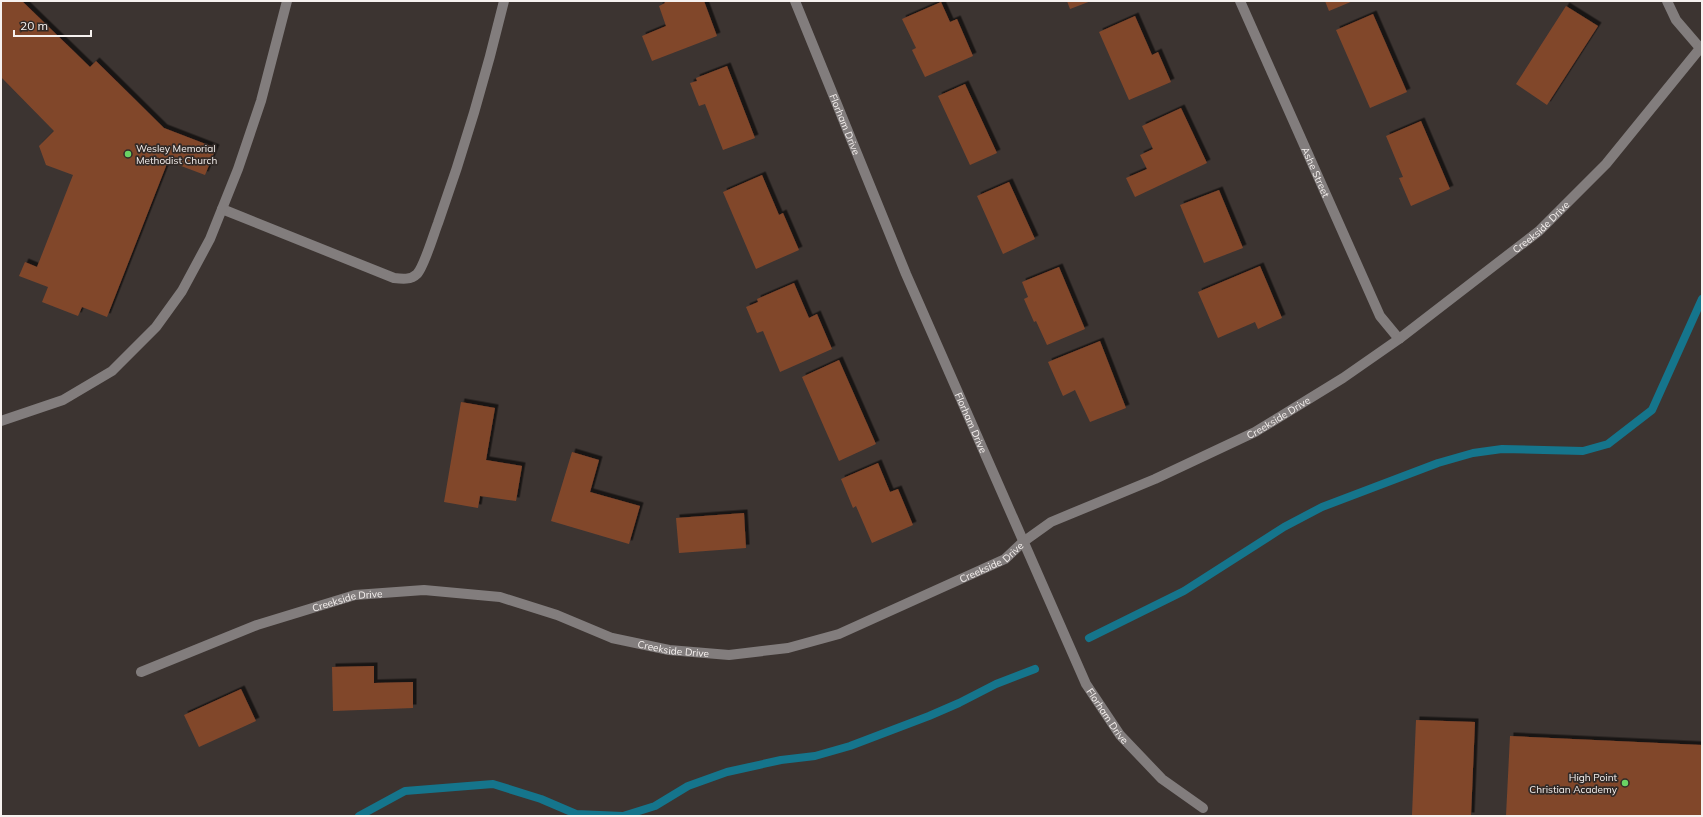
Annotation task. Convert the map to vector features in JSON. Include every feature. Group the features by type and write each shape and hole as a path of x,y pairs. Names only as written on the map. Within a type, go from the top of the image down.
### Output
{"street":[{"path":"1,421 63,400 112,371 156,327 182,291 210,239 238,169 261,101 287,1"},
{"path":"222,209 394,278 407,279 417,274 426,255 461,157 488,66 504,1"},
{"name":"Florham Drive","path":"795,1 906,274 1086,684 1120,735 1162,779 1203,808"},
{"name":"Ashe Street","path":"1240,1 1380,316 1399,340"},
{"path":"1667,1 1676,20 1701,47"},
{"name":"Creekside Drive","path":"141,672 257,625 355,595 424,590 500,598 557,615 612,638 669,650 729,654 788,648 839,634 1005,559 1023,542 1051,522 1154,479 1255,432 1342,378 1399,340 1539,231 1606,164 1701,47"}],"building":[{"name":"Wesley Memorial Methodist Church","path":"1,1 22,1 90,67 96,61 164,128 216,148 205,175 168,161 107,317 82,307 78,316 42,302 48,287 19,276 25,262 37,267 73,175 46,165 39,146 54,131 1,77"},
{"path":"664,1 704,1 717,36 652,61 642,36 666,26 659,6 665,3"},
{"path":"1067,1 1091,1 1070,9"},
{"path":"1325,1 1353,1 1329,11"},
{"path":"941,2 950,22 957,19 973,56 925,77 912,50 916,48 902,19"},
{"path":"1566,6 1598,26 1547,105 1516,84"},
{"path":"1373,14 1407,92 1370,108 1336,30"},
{"path":"1135,16 1152,55 1158,52 1171,82 1129,100 1099,32"},
{"path":"727,66 755,138 723,150 705,104 699,106 690,83 697,81 696,78"},
{"path":"965,84 997,153 970,165 938,96"},
{"path":"1181,108 1207,163 1135,197 1126,178 1147,169 1140,155 1153,149 1142,126"},
{"path":"1421,121 1450,189 1411,206 1399,178 1403,177 1386,136"},
{"path":"762,175 779,215 783,213 799,250 756,269 723,192"},
{"path":"1009,182 1035,239 1003,254 977,196"},
{"path":"1219,190 1243,248 1204,263 1180,205"},
{"path":"1260,266 1282,318 1258,329 1255,322 1218,338 1198,292"},
{"path":"1059,267 1085,329 1047,345 1036,321 1034,322 1024,299 1028,297 1022,282"},
{"path":"794,283 809,318 817,314 832,349 780,372 763,331 757,333 746,307 758,302 757,299"},
{"path":"1100,341 1126,408 1090,422 1075,390 1063,396 1048,362"},
{"path":"839,360 876,444 839,461 802,377"},
{"path":"461,402 495,408 486,460 522,466 516,501 480,496 478,508 444,502"},
{"path":"572,452 599,460 590,492 640,506 629,544 551,521"},
{"path":"878,463 890,492 898,489 913,525 872,543 856,506 853,508 841,479"},
{"path":"744,513 746,548 679,553 676,518"},
{"path":"374,666 374,683 413,682 413,708 333,711 332,667"},
{"path":"241,689 256,721 199,747 184,715"},
{"path":"1416,720 1475,722 1471,816 1412,815"},
{"path":"1510,736 1702,745 1702,816 1506,816"}],"waterway":[{"path":"1089,638 1184,591 1284,527 1322,507 1438,463 1473,453 1502,449 1583,451 1608,444 1652,410 1702,299"},
{"path":"359,816 405,791 493,784 541,799 576,814 623,816 655,806 688,786 727,772 781,760 815,756 850,746 929,716 996,684 1035,669"}],"place":[{"name":"Wesley Memorial Methodist Church","path":"128,154"},
{"name":"High Point Christian Academy","path":"1625,783"}]}
